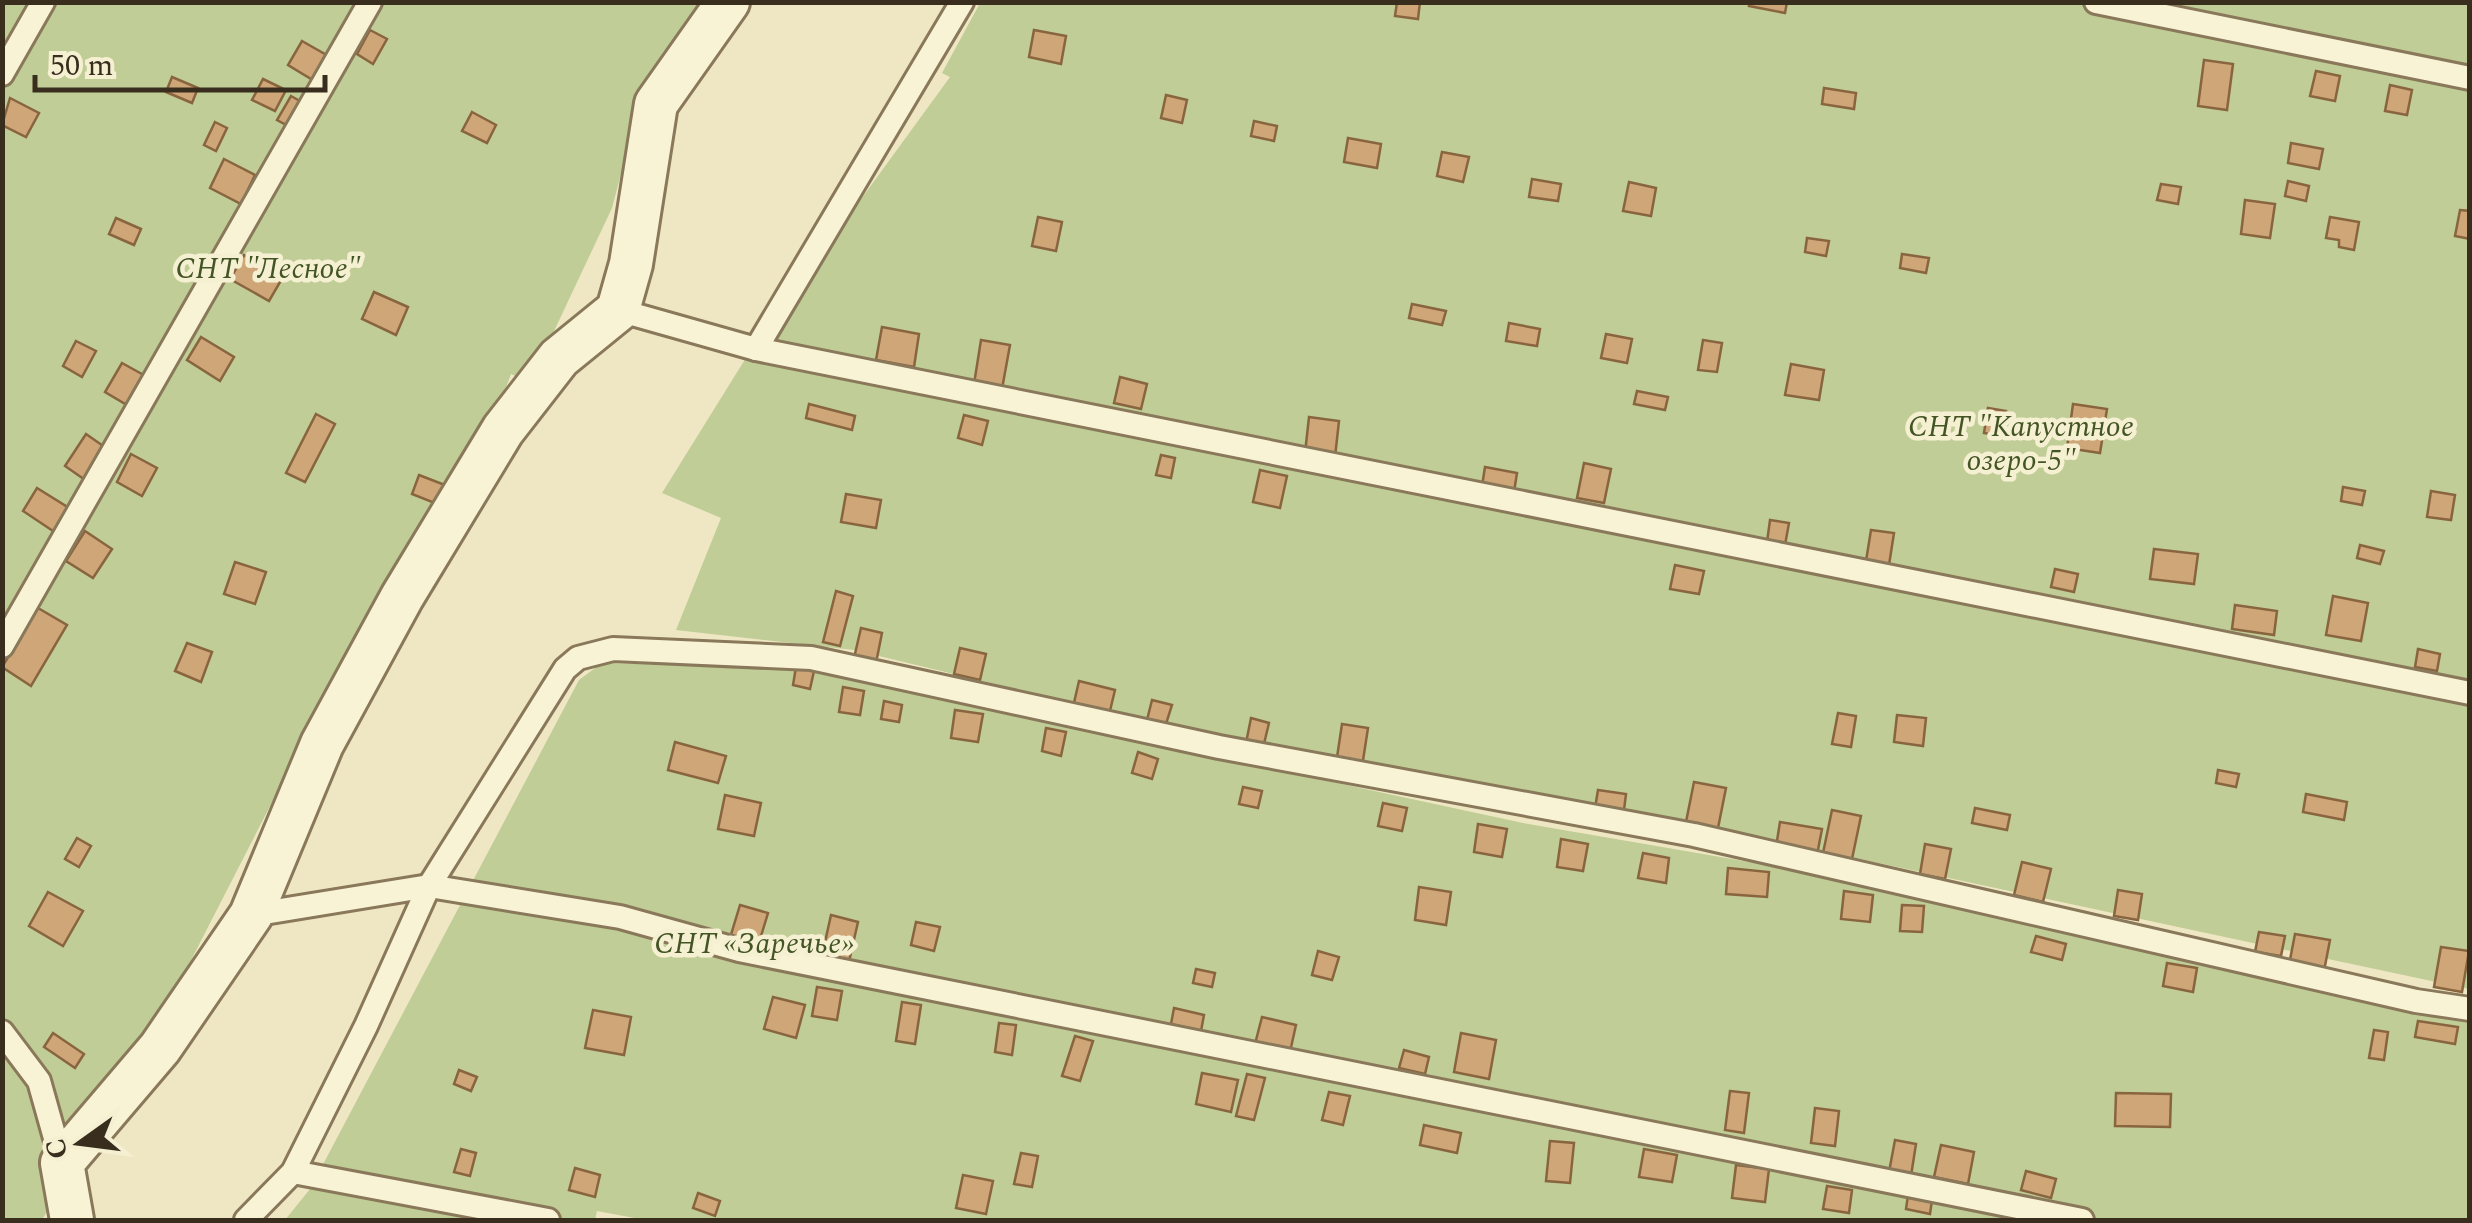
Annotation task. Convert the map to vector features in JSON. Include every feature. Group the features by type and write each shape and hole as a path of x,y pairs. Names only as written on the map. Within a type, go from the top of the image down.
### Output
{"street":[{"path":"72,1220 62,1163 160,1048 252,915 322,744 402,597 483,464 559,358 618,310 631,264 656,104 728,2"}],"lane":[{"path":"2,74 43,2"},
{"path":"2,646 370,2"},
{"path":"756,349 962,2"},
{"path":"2096,2 2470,78"},
{"path":"618,310 756,349 2470,693"},
{"path":"246,1220 293,1172 366,1026 429,886 565,668 578,658 635,648 811,658 1219,747 1694,836 2416,1001 2470,1008"},
{"path":"252,915 429,886 620,917 738,950 2082,1220"},
{"path":"2,1032 38,1081 62,1163"},
{"path":"293,1172 548,1220"}],"green space":[{"name":"СНТ \"Лесное\"","path":"2,3 708,3 639,105 612,208 547,346 520,378 511,374 499,406 308,732 186,970 194,975 123,1076 42,1220 2,1220"},
{"name":"СНТ \"Капустное озеро-5\"","path":"980,3 2469,3 2469,989 1827,852 1594,815 1293,756 854,650 676,630 721,518 662,493 749,353 950,77 942,73"},
{"name":"СНТ «Заречье»","path":"602,663 798,667 1523,823 1825,875 2274,982 2469,1014 2469,1220 645,1220 597,1211 595,1220 285,1220 310,1189 579,680"}],"building":[{"path":"1397,2 1420,2 1418,19 1395,16"},
{"path":"1750,2 1787,2 1785,13 1749,6"},
{"path":"370,30 387,39 373,64 357,54"},
{"path":"1034,30 1066,36 1061,64 1029,57"},
{"path":"302,41 330,57 316,82 288,65"},
{"path":"2204,60 2233,64 2227,110 2198,106"},
{"path":"2316,71 2340,76 2335,101 2310,96"},
{"path":"172,77 198,88 192,103 166,92"},
{"path":"263,79 286,90 275,111 252,100"},
{"path":"2390,85 2412,90 2407,115 2385,111"},
{"path":"1824,88 1856,93 1854,109 1822,104"},
{"path":"1166,95 1187,100 1182,123 1161,118"},
{"path":"291,96 307,105 294,129 277,120"},
{"path":"10,98 39,113 26,137 2,125"},
{"path":"472,112 496,125 487,143 462,131"},
{"path":"1254,121 1277,126 1274,141 1251,136"},
{"path":"215,122 227,128 216,151 204,145"},
{"path":"1348,138 1381,144 1377,168 1344,162"},
{"path":"2291,143 2323,149 2319,169 2288,163"},
{"path":"1442,152 1469,157 1463,182 1437,176"},
{"path":"224,159 255,175 241,204 210,188"},
{"path":"1532,179 1561,184 1558,201 1529,197"},
{"path":"2288,181 2309,186 2306,201 2285,196"},
{"path":"1629,182 1656,188 1651,216 1623,211"},
{"path":"2161,184 2181,187 2178,204 2157,200"},
{"path":"2245,200 2275,204 2270,238 2241,234"},
{"path":"2460,210 2470,211 2470,239 2455,236"},
{"path":"1038,217 1062,222 1056,251 1032,246"},
{"path":"2330,217 2359,222 2354,250 2339,247 2339,240 2326,238"},
{"path":"116,218 141,229 134,245 109,234"},
{"path":"1807,238 1829,241 1826,256 1805,252"},
{"path":"1902,254 1929,258 1926,273 1900,268"},
{"path":"244,255 283,277 269,301 230,279"},
{"path":"374,292 408,307 396,335 362,319"},
{"path":"1412,304 1446,311 1442,325 1409,318"},
{"path":"1509,323 1540,329 1537,346 1506,341"},
{"path":"882,327 919,334 914,367 876,360"},
{"path":"1606,334 1632,339 1627,363 1601,358"},
{"path":"201,337 234,357 220,381 187,360"},
{"path":"981,340 1010,345 1002,389 974,384"},
{"path":"1703,340 1722,343 1717,372 1698,370"},
{"path":"76,341 96,351 82,377 63,366"},
{"path":"122,363 149,378 132,408 105,392"},
{"path":"1791,364 1824,370 1819,400 1785,395"},
{"path":"1120,377 1147,384 1141,409 1114,403"},
{"path":"1637,391 1668,397 1665,410 1634,404"},
{"path":"809,404 855,416 852,430 806,418"},
{"path":"2073,404 2107,409 2100,453 2067,448"},
{"path":"1988,408 2006,411 2003,436 1984,433"},
{"path":"316,414 335,424 305,482 286,473"},
{"path":"964,415 988,421 982,445 958,438"},
{"path":"1309,417 1339,421 1335,457 1305,453"},
{"path":"86,434 109,450 88,482 65,466"},
{"path":"131,454 157,468 142,496 117,482"},
{"path":"1161,455 1175,458 1171,478 1156,475"},
{"path":"1584,463 1611,469 1604,503 1577,498"},
{"path":"1485,467 1517,473 1514,492 1482,486"},
{"path":"1260,470 1287,476 1280,508 1253,502"},
{"path":"419,475 450,487 442,506 412,494"},
{"path":"2343,487 2365,491 2362,505 2341,501"},
{"path":"37,488 74,511 59,535 23,511"},
{"path":"2431,491 2455,495 2451,520 2427,517"},
{"path":"846,494 881,500 876,528 841,522"},
{"path":"1770,520 1789,523 1785,545 1767,542"},
{"path":"1871,530 1894,533 1889,565 1866,561"},
{"path":"85,531 112,549 93,578 66,561"},
{"path":"2360,545 2384,551 2380,564 2357,558"},
{"path":"2154,549 2198,554 2194,584 2150,579"},
{"path":"235,562 266,572 255,604 224,594"},
{"path":"1675,565 1704,571 1699,594 1670,589"},
{"path":"2055,569 2078,574 2074,592 2051,587"},
{"path":"836,591 853,596 840,646 823,642"},
{"path":"2333,596 2368,603 2361,641 2326,635"},
{"path":"2235,605 2277,611 2274,635 2232,629"},
{"path":"38,608 67,625 31,686 2,667"},
{"path":"861,628 882,633 876,663 854,658"},
{"path":"187,643 212,652 201,682 175,671"},
{"path":"960,648 986,654 980,680 954,674"},
{"path":"2418,649 2440,654 2437,671 2415,667"},
{"path":"796,667 814,671 810,689 793,685"},
{"path":"1079,681 1115,690 1109,715 1073,707"},
{"path":"843,687 864,691 860,715 839,712"},
{"path":"1152,700 1172,705 1166,724 1147,720"},
{"path":"884,701 902,705 899,722 881,719"},
{"path":"955,710 983,714 978,742 951,738"},
{"path":"1838,713 1856,716 1851,747 1832,744"},
{"path":"1897,715 1926,718 1923,746 1894,742"},
{"path":"1251,718 1269,723 1263,748 1246,743"},
{"path":"1342,724 1368,728 1362,767 1336,764"},
{"path":"1046,728 1066,732 1061,756 1042,751"},
{"path":"675,742 726,756 718,783 668,770"},
{"path":"1138,752 1158,759 1152,779 1132,773"},
{"path":"2218,770 2239,774 2236,787 2216,783"},
{"path":"1694,782 1726,788 1717,833 1685,827"},
{"path":"1243,787 1262,791 1258,808 1239,804"},
{"path":"1598,790 1626,794 1623,818 1594,814"},
{"path":"2306,794 2347,802 2344,820 2303,812"},
{"path":"725,795 761,803 754,836 718,829"},
{"path":"1383,803 1407,808 1402,831 1378,826"},
{"path":"1975,808 2010,815 2007,830 1972,823"},
{"path":"1832,810 1861,816 1852,859 1823,853"},
{"path":"1780,822 1822,829 1817,855 1776,847"},
{"path":"1478,824 1507,829 1502,857 1474,852"},
{"path":"77,838 91,846 79,867 65,859"},
{"path":"1561,839 1588,844 1583,871 1557,867"},
{"path":"1925,844 1951,849 1945,879 1920,874"},
{"path":"1643,853 1669,858 1666,883 1638,878"},
{"path":"2022,862 2051,869 2043,902 2014,895"},
{"path":"1728,868 1769,872 1767,897 1726,894"},
{"path":"1419,887 1451,892 1446,925 1415,920"},
{"path":"2118,890 2142,894 2138,920 2114,916"},
{"path":"1844,891 1873,895 1870,922 1841,919"},
{"path":"48,892 83,911 63,946 29,926"},
{"path":"740,905 768,913 758,946 730,938"},
{"path":"1902,905 1924,906 1922,932 1900,931"},
{"path":"831,915 858,922 848,966 821,960"},
{"path":"916,922 940,927 934,951 911,945"},
{"path":"2259,932 2285,936 2281,956 2255,952"},
{"path":"2295,934 2330,940 2324,971 2289,965"},
{"path":"2036,936 2066,944 2062,960 2031,952"},
{"path":"2441,947 2469,951 2462,992 2434,987"},
{"path":"1318,951 1339,957 1332,980 1312,975"},
{"path":"2167,963 2197,968 2193,992 2163,986"},
{"path":"1196,969 1215,973 1212,987 1193,983"},
{"path":"817,987 842,991 837,1020 812,1016"},
{"path":"773,997 805,1005 796,1038 764,1029"},
{"path":"902,1002 921,1005 915,1044 896,1041"},
{"path":"1174,1008 1204,1015 1201,1031 1171,1024"},
{"path":"593,1010 631,1017 624,1055 585,1048"},
{"path":"1262,1017 1296,1025 1290,1052 1255,1044"},
{"path":"2418,1021 2458,1027 2455,1044 2415,1037"},
{"path":"999,1023 1016,1025 1012,1055 995,1052"},
{"path":"2374,1030 2388,1032 2384,1060 2369,1058"},
{"path":"53,1033 84,1054 75,1068 44,1047"},
{"path":"1461,1033 1496,1040 1489,1079 1454,1072"},
{"path":"1075,1036 1093,1041 1080,1081 1062,1076"},
{"path":"1404,1050 1429,1057 1425,1074 1399,1068"},
{"path":"459,1070 477,1077 471,1091 454,1084"},
{"path":"1202,1073 1238,1080 1231,1112 1196,1104"},
{"path":"1247,1074 1265,1078 1254,1120 1236,1116"},
{"path":"1730,1091 1749,1093 1744,1133 1725,1130"},
{"path":"1329,1092 1350,1096 1343,1125 1322,1120"},
{"path":"2116,1093 2171,1094 2170,1127 2115,1126"},
{"path":"1815,1108 1839,1111 1835,1146 1811,1143"},
{"path":"1424,1125 1461,1133 1457,1153 1420,1145"},
{"path":"1895,1140 1916,1144 1911,1176 1889,1172"},
{"path":"1550,1141 1574,1143 1570,1183 1546,1181"},
{"path":"1941,1145 1974,1152 1968,1184 1934,1177"},
{"path":"461,1149 476,1153 470,1176 454,1172"},
{"path":"1644,1149 1677,1155 1672,1182 1639,1177"},
{"path":"1021,1153 1038,1156 1032,1187 1014,1184"},
{"path":"1736,1165 1769,1169 1765,1202 1732,1198"},
{"path":"575,1168 600,1175 595,1197 569,1190"},
{"path":"2026,1171 2056,1179 2051,1198 2021,1190"},
{"path":"963,1175 993,1181 986,1214 956,1208"},
{"path":"1827,1186 1852,1190 1849,1213 1823,1209"},
{"path":"698,1193 720,1201 715,1216 693,1208"},
{"path":"1908,1195 1932,1200 1930,1214 1906,1209"}]}
